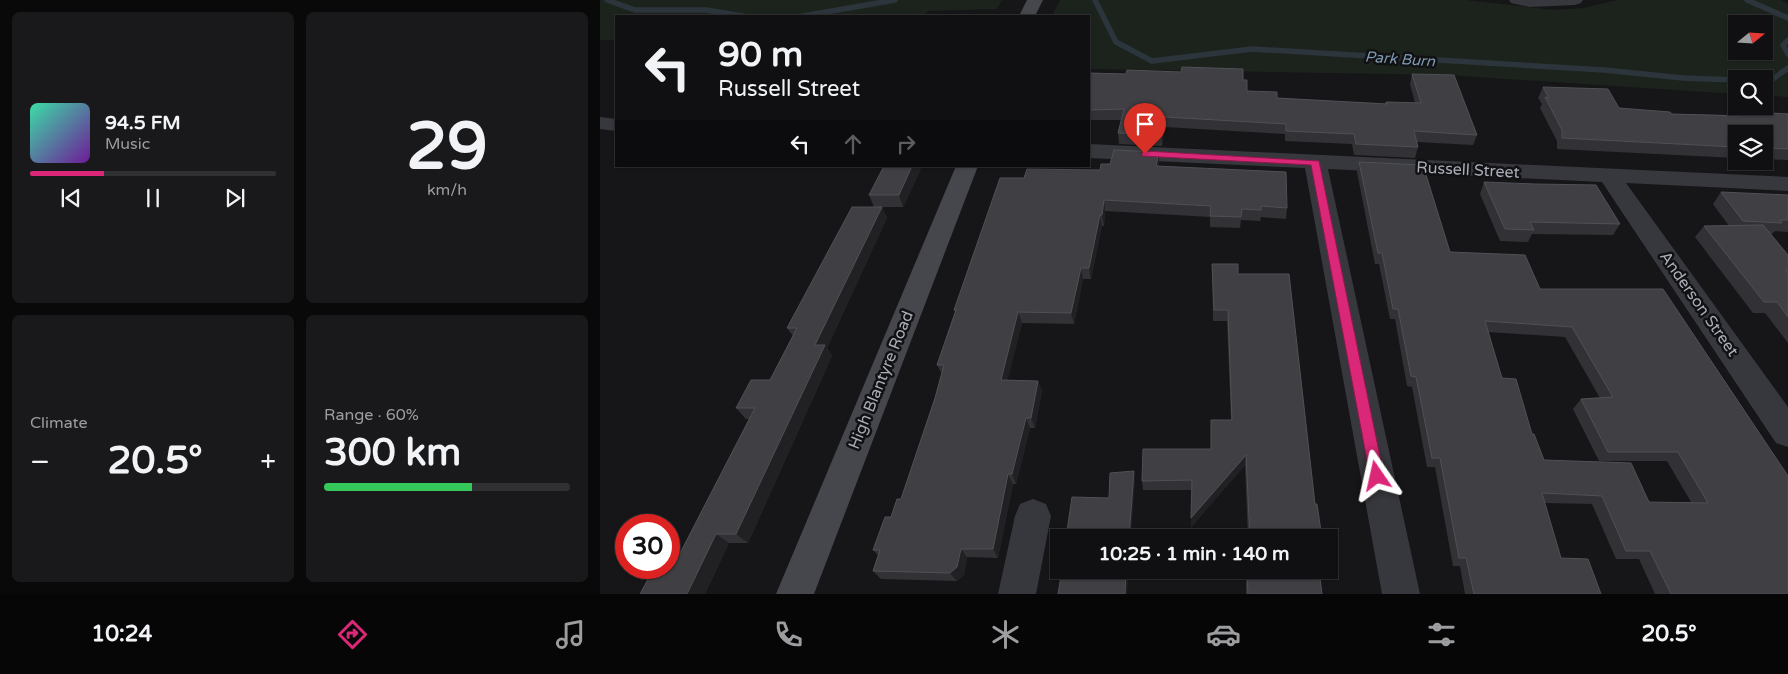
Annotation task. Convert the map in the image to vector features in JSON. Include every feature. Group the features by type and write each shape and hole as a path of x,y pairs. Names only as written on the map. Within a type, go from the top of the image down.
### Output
{"main road":[{"path":"1027,15 1034,0"},
{"name":"High Blantyre Road","path":"795,594 967,167"}],"street":[{"path":"1517,0 1567,2 1575,0"},
{"name":"Russell Street","path":"1090,151 1788,184"},
{"path":"1315,162 1401,594"},
{"name":"Anderson Street","path":"1609,176 1788,433"},
{"path":"1017,594 1033,516"}],"shaded area":[{"path":"600,0 1002,0 997,9 928,11 925,15 615,15 615,40 600,40"},
{"path":"1060,0 1465,0 1554,10 1583,8 1618,0 1781,0 1788,4 1788,97 1773,96 1773,70 1728,70 1728,93 1448,75 1090,69 1090,15 1052,15"}],"building":[{"path":"1182,67 1243,69 1243,80 1247,80 1247,91 1277,92 1277,98 1387,104 1386,102 1421,103 1412,74 1454,75 1477,135 1414,131 1418,147 1356,144 1354,134 1286,131 1286,124 1165,117 1162,135 1118,133 1124,109 1090,110 1090,73 1126,74 1127,70 1181,72"},
{"path":"1543,87 1608,89 1619,108 1670,112 1672,114 1741,116 1773,115 1773,113 1788,114 1788,149 1773,148 1773,125 1728,125 1728,147 1562,138 1562,130 1545,97 1549,98"},
{"path":"1114,150 1159,152 1156,166 1286,172 1287,208 1261,206 1261,210 1242,209 1241,217 1210,216 1211,206 1104,200 1089,268 1081,268 1071,313 1018,312 1001,380 1038,381 1031,418 1026,418 1012,474 1008,474 993,549 961,549 957,567 950,573 873,571 880,550 873,550 885,517 891,517 897,499 901,499 935,398 944,365 937,365 1000,178 1024,178 1027,169 1100,170 1101,164 1110,164"},
{"path":"1359,162 1423,165 1450,252 1525,255 1540,289 1663,289 1788,476 1788,594 1671,594 1650,551 1626,551 1602,496 1542,493 1561,558 1588,559 1601,594 1474,594 1466,558 1459,558 1440,458 1432,458 1416,377 1411,376 1398,309 1393,309 1382,253 1378,253","holes":["1485,321 1572,327 1613,397 1581,399 1608,452 1678,452 1708,503 1649,502 1631,463 1544,460 1534,434 1532,434 1516,379 1502,378"]},
{"path":"883,167 912,167 899,195 869,195"},
{"path":"1484,182 1596,185 1620,224 1530,222 1534,230 1505,229"},
{"path":"1721,192 1788,195 1788,220 1780,220 1782,223 1743,221"},
{"path":"852,207 882,207 815,345 825,345 736,534 716,534 687,594 640,594 648,579 680,579 680,553 755,408 736,408 751,380 770,380 797,328 787,328"},
{"path":"1763,225 1788,255 1788,271 1786,271 1788,274 1788,317 1777,302 1764,302 1704,226"},
{"path":"1212,264 1238,264 1238,274 1289,274 1315,504 1317,504 1321,529 1250,529 1246,455 1191,518 1192,480 1142,481 1143,449 1211,449 1211,420 1232,420 1228,310 1214,310"},
{"path":"1134,471 1130,529 1067,529 1072,497 1109,498 1110,473"},
{"path":"1060,579 1126,579 1125,594 1058,594"},
{"path":"1247,579 1320,579 1322,594 1248,594"}],"waterway":[{"path":"607,0 635,10 706,10 737,15"},
{"path":"809,15 895,0"},
{"name":"Park Burn","path":"1095,0 1116,42 1152,61 1252,49 1604,70 1683,78 1728,80"},
{"name":"Park Burn","path":"1747,0 1788,18"},
{"name":"Park Burn","path":"1788,40 1783,45 1788,54"},
{"name":"Park Burn","path":"1773,79 1788,68"}],"route":[{"path":"1145,154 1315,162 1377,476"}]}
